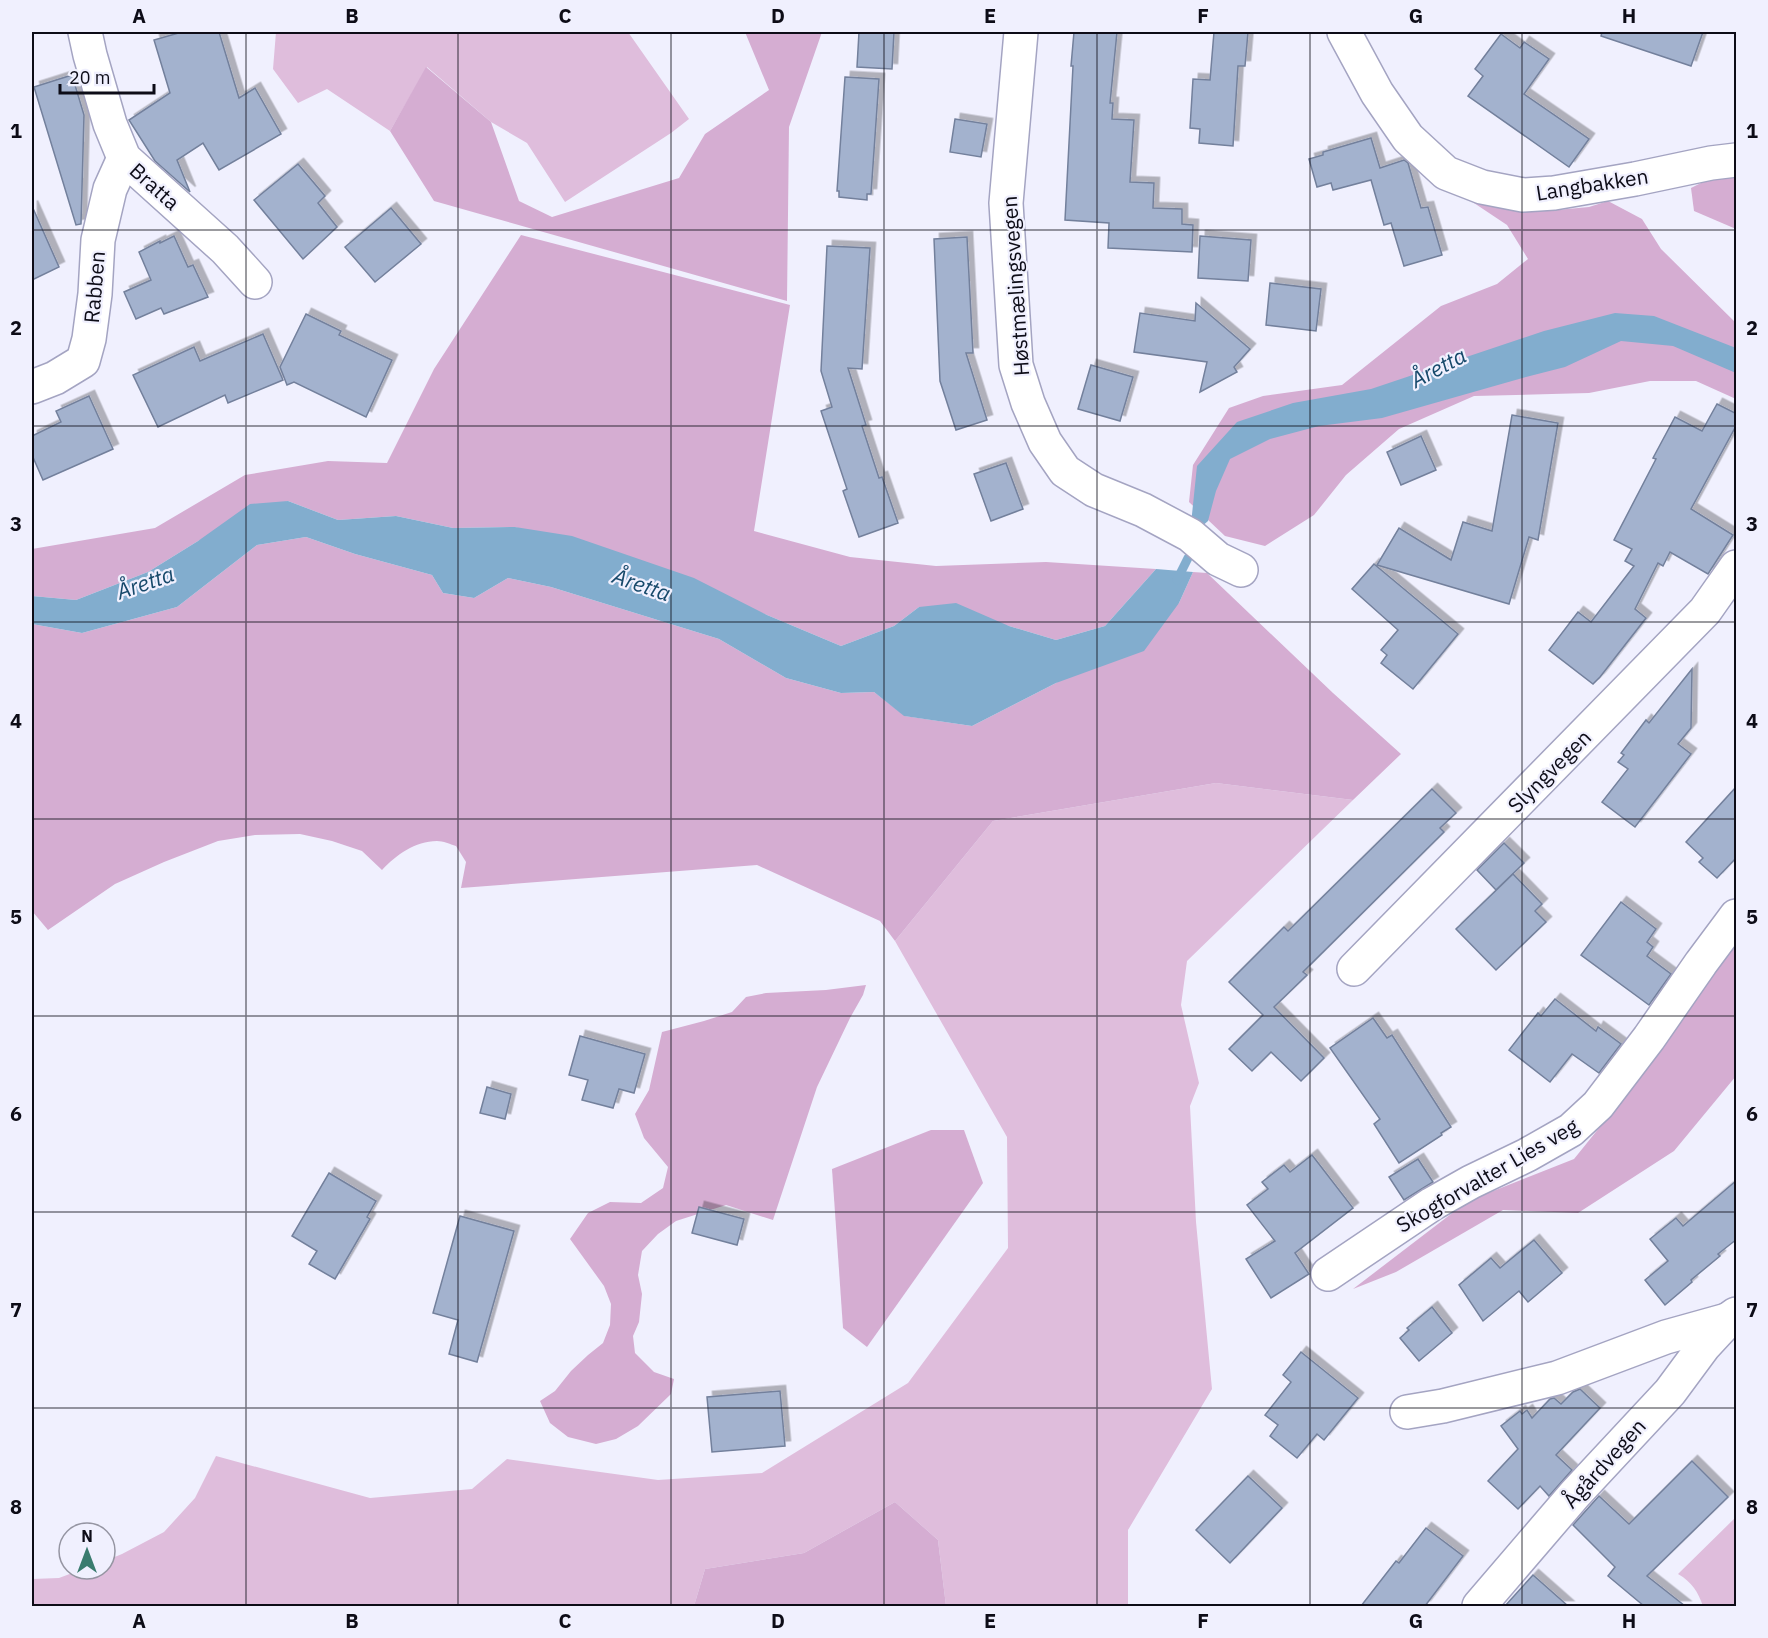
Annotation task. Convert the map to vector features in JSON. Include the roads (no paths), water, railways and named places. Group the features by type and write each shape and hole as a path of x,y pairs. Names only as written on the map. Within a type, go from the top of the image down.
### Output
{"street":[{"name":"Bratta","path":"85,32 110,124 124,158 225,249 255,282"},
{"name":"Høstmælingsvegen","path":"1021,32 1006,203 1016,365 1028,403 1045,442 1065,471 1094,490 1143,510 1190,535 1218,559 1241,570"},
{"name":"Langbakken","path":"1344,32 1377,93 1408,138 1446,173 1482,187 1523,195 1554,193 1737,160"},
{"name":"Rabben","path":"32,387 55,378 83,361 91,328 98,240 110,189 124,158"},
{"name":"Slyngvegen","path":"1354,969 1706,611 1737,567"},
{"name":"Skogforvalter Lies veg","path":"1328,1274 1431,1204 1571,1130 1598,1105 1737,916"},
{"name":"Ågårdvegen","path":"1407,1412 1443,1406 1557,1378 1666,1337 1733,1317"},
{"name":"Ågårdvegen","path":"1479,1606 1575,1494 1670,1392 1704,1346 1733,1317"}],"water":[{"path":"1615,313 1654,316 1736,348 1736,373 1673,346 1621,341 1565,367 1382,418 1319,426 1270,439 1230,459 1216,491 1208,521 1200,528 1191,524 1197,466 1237,422 1293,403 1371,389 1544,331"},
{"path":"288,501 338,520 396,516 453,528 515,527 572,536 694,578 767,615 841,646 894,626 919,607 956,603 1009,626 1056,640 1105,626 1156,569 1193,572 1179,603 1144,651 1056,683 972,726 904,716 874,692 841,693 786,678 719,639 551,587 508,578 474,598 443,593 432,575 355,554 306,537 257,545 177,607 82,633 32,624 32,596 76,600 148,572 198,541 250,504"}],"waterway":[{"name":"Åretta","path":"1177,580 1188,558"}]}
